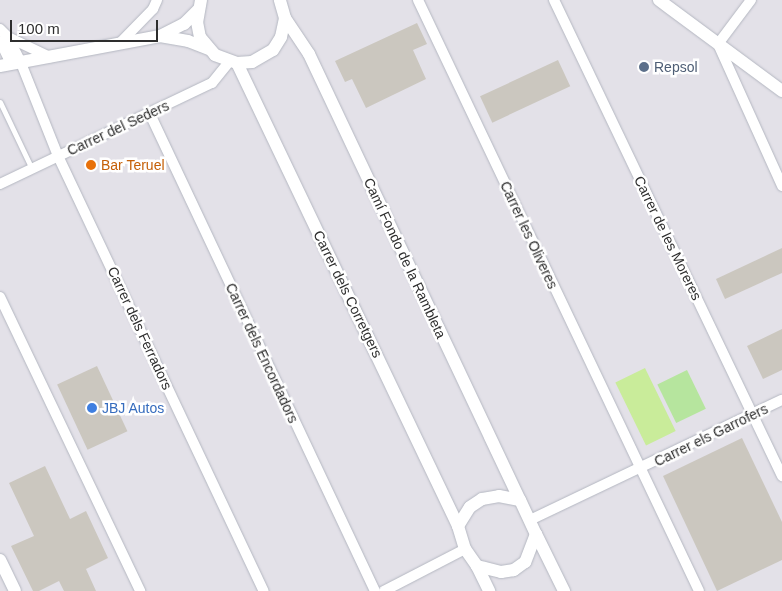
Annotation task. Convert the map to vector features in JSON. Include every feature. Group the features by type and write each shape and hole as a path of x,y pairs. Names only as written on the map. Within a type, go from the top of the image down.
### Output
{"street":[{"path":"119,44 153,9 157,0"},
{"name":"Carrer les Oliveres","path":"418,0 699,591"},
{"name":"Carrer de les Moreres","path":"554,0 782,476"},
{"path":"659,0 782,91"},
{"path":"718,44 751,0"},
{"path":"160,36 188,40 233,62 252,62 273,50 282,37 285,18 282,1"},
{"path":"11,64 160,36 184,24 200,4"},
{"path":"200,4 197,22 200,37 209,49"},
{"name":"Camí Fondo de la Rambleta","path":"285,18 309,54 520,500"},
{"path":"0,29 4,39 50,57"},
{"name":"Carrer dels Ferradors","path":"4,39 11,64 58,156 264,591"},
{"path":"718,44 782,186"},
{"name":"Carrer del Seders","path":"0,184 212,84 233,62"},
{"name":"Carrer dels Corretgers","path":"233,62 458,526"},
{"name":"Carrer dels Encordadors","path":"150,114 375,591"},
{"path":"0,297 140,591"},
{"name":"Carrer els Garrofers","path":"530,520 782,400"},
{"path":"489,591 477,566 465,548 458,526 470,507 482,499 499,496 520,500 564,591"},
{"path":"477,566 501,572 514,570 525,562 536,534"},
{"path":"384,591 465,548"},
{"path":"0,560 15,591"}],"lane":[{"path":"0,102 32,169"}],"shaded area":[{"path":"0,0 782,0 782,591 0,591"}],"green space":[{"path":"645,368 676,431 646,445 615,382"},
{"path":"687,370 706,409 676,423 657,384"}],"building":[{"path":"417,23 427,44 413,50 426,79 366,108 352,79 345,82 335,61"},
{"path":"558,60 570,86 492,123 480,96"},
{"path":"782,248 782,273 725,299 716,279"},
{"path":"782,329 782,370 763,379 747,346"},
{"name":"JBJ Autos","path":"97,366 127,431 88,450 57,385"},
{"path":"742,438 782,522 782,560 717,591 663,476"},
{"path":"45,466 70,519 86,511 108,558 86,569 96,591 64,591 59,581 39,591 33,591 11,546 34,536 9,483"}],"place":[{"name":"Repsol","path":"644,67"},
{"name":"Bar Teruel","path":"91,165"},
{"name":"JBJ Autos","path":"92,408"}]}
